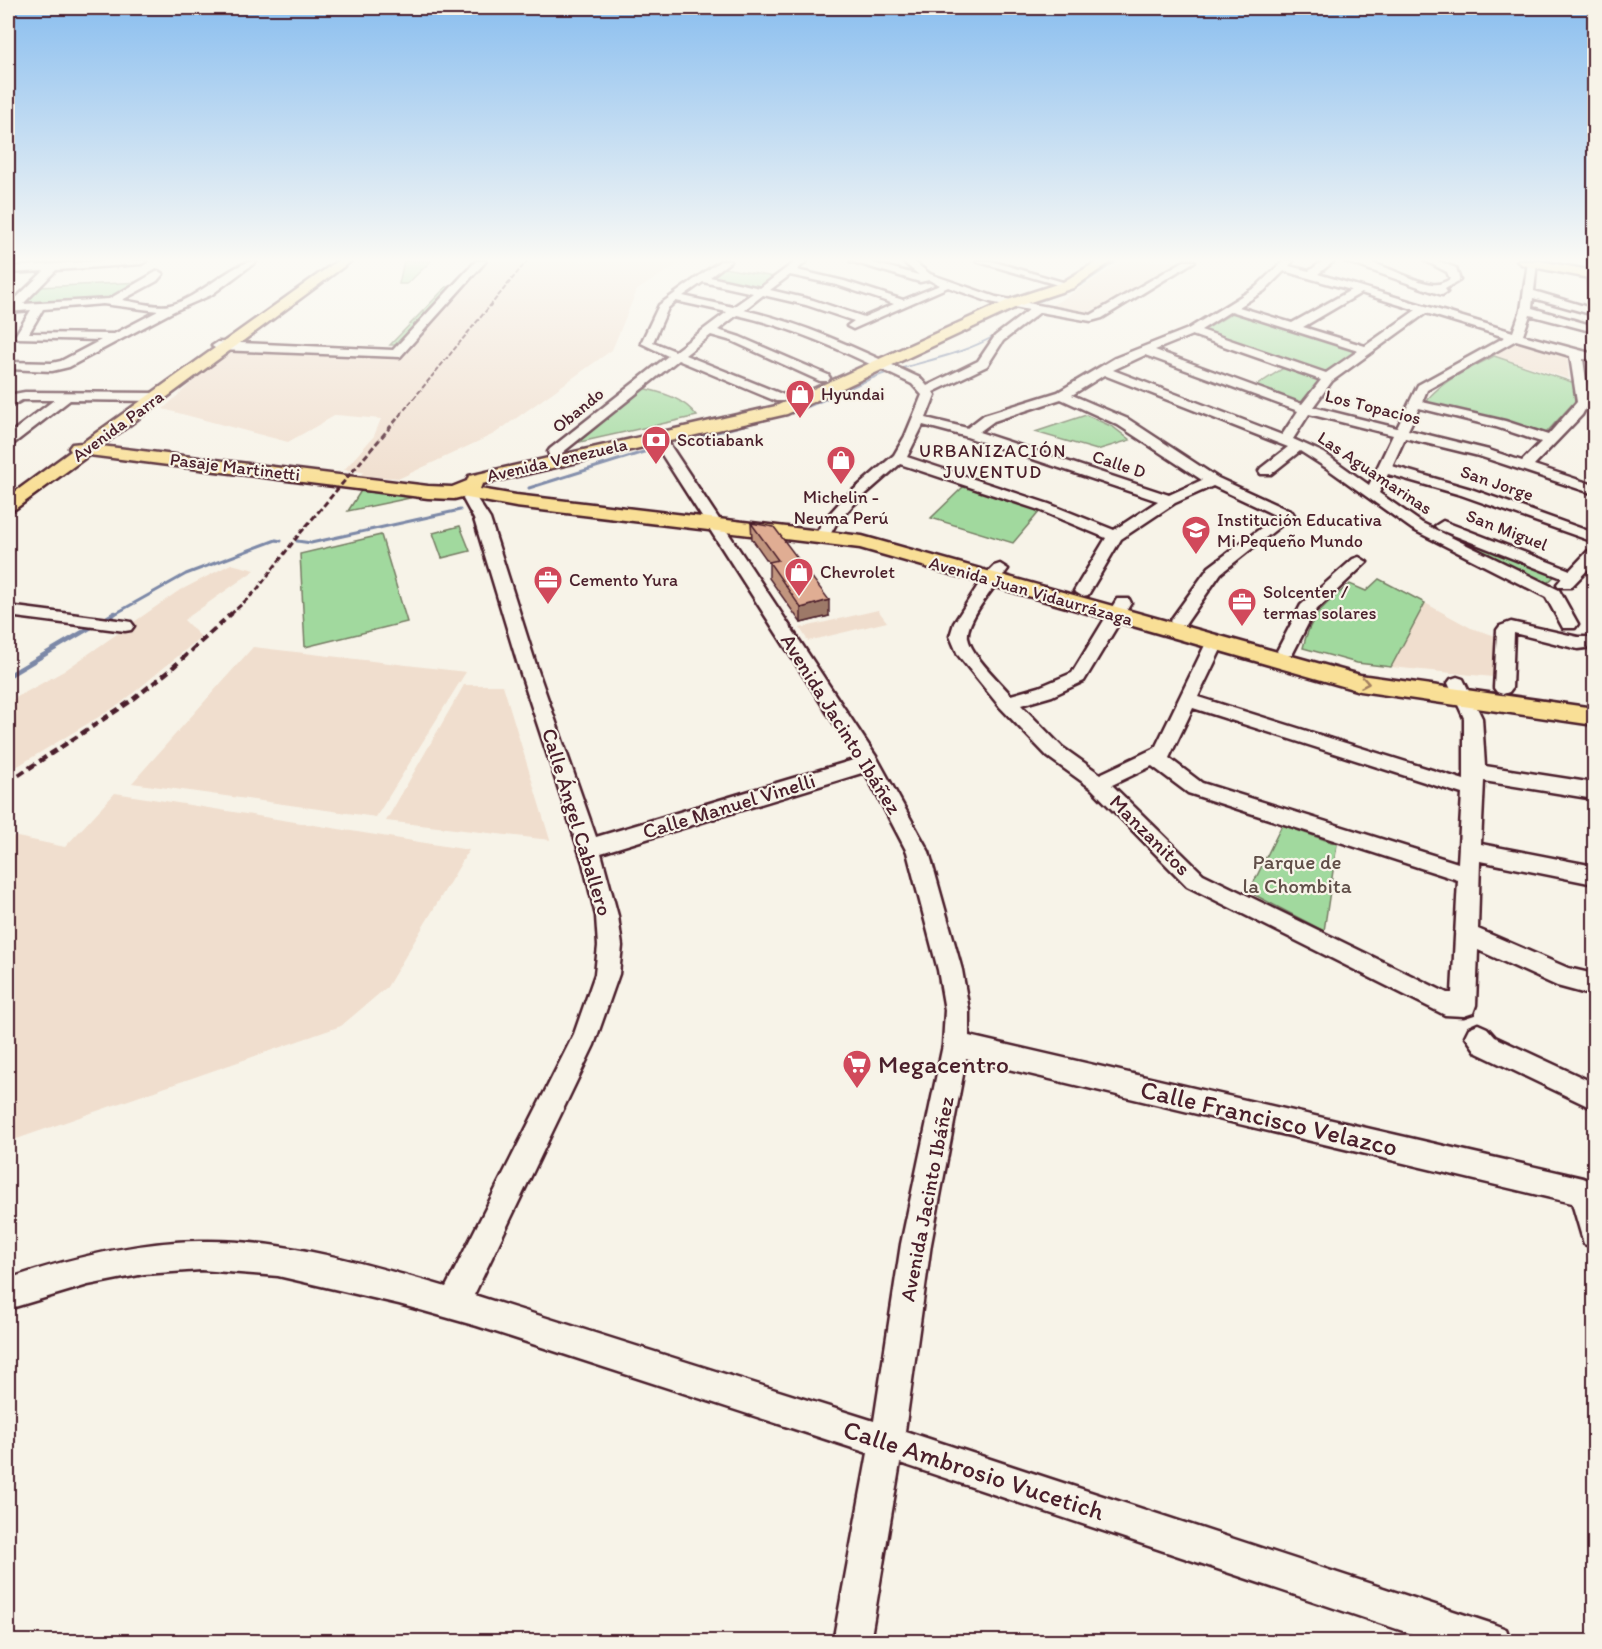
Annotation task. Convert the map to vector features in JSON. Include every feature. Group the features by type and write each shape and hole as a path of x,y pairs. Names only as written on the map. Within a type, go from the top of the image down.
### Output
{"main road":[{"name":"Avenida Parra","path":"223,347 235,338"},
{"name":"Avenida Parra","path":"8,505 81,449 236,338"},
{"name":"Avenida Venezuela","path":"461,485 556,456 780,399 824,378 883,366 931,338"},
{"name":"Avenida Venezuela","path":"556,456 781,410 944,338"},
{"name":"Avenida Parra","path":"8,497 81,449"},
{"name":"Pasaje Martinetti","path":"81,449 393,487 461,485"},
{"name":"Avenida Juan Vidaurrázaga","path":"461,485 516,501 652,511"},
{"name":"Avenida Juan Vidaurrázaga","path":"461,485 652,511 825,531 862,543 995,574 1082,591 1120,609 1179,621 1286,651 1594,717"},
{"path":"482,519 495,509 516,501"},
{"name":"Avenida Juan Vidaurrázaga","path":"995,574 1120,609 1215,643 1360,683 1459,689 1503,688 1594,703"}],"street":[{"path":"8,366 60,366 115,338"},
{"path":"376,353 391,338"},
{"path":"223,347 396,354 410,338"},
{"path":"649,338 647,343 780,399"},
{"name":"Obando","path":"556,456 699,338"},
{"path":"732,338 824,378"},
{"path":"825,338 916,381 929,395 919,420 898,459 877,479 843,504 825,531"},
{"path":"926,391 983,363 985,355 1001,338"},
{"path":"969,433 989,418 1062,395 1102,370 1176,338"},
{"path":"1212,338 1328,378"},
{"path":"1328,338 1366,350"},
{"path":"1266,471 1292,444 1305,409 1328,378 1383,338"},
{"path":"1371,493 1385,469 1422,388 1513,338"},
{"path":"1523,338 1594,357"},
{"name":"Los Topacios","path":"1146,351 1305,409 1484,453 1594,490"},
{"path":"1525,466 1577,412 1583,402 1576,354"},
{"name":"Las Aguamarinas","path":"1102,370 1326,459 1392,509 1432,534 1553,594"},
{"path":"8,404 18,397 66,398 117,395 153,397"},
{"path":"1062,395 1123,422 1213,481 1287,514 1215,570 1179,621"},
{"path":"8,441 66,398"},
{"path":"1416,404 1500,424 1550,440"},
{"path":"1577,412 1594,417"},
{"name":"Calle D","path":"919,420 969,433 1170,500"},
{"name":"Avenida Jacinto Ibáñez","path":"657,436 870,763 918,852 950,970 957,1010 956,1045 916,1244 887,1441 851,1641"},
{"path":"898,459 1044,507 1115,536"},
{"name":"San Jorge","path":"1385,469 1466,492 1594,538"},
{"path":"1082,591 1115,536 1170,500 1213,481"},
{"name":"Calle Ángel Caballero","path":"454,1304 585,1037 607,974 610,946 607,916 589,848 528,668 482,519 461,485"},
{"name":"San Miguel","path":"1392,509 1574,577"},
{"path":"1569,624 1553,594 1574,577 1594,555"},
{"path":"1286,651 1307,609 1359,562"},
{"name":"Manzanitos","path":"995,574 963,623 959,636 964,651 1007,702 1055,752 1098,783 1195,880 1445,1004 1464,1005 1466,934"},
{"path":"1007,702 1045,692 1078,677 1120,609"},
{"path":"8,611 117,625"},
{"path":"1503,688 1506,630 1511,627 1578,643 1594,642"},
{"path":"1098,783 1162,753 1215,643"},
{"path":"1459,689 1473,718 1471,851 1466,934 1565,978 1594,985"},
{"path":"1187,700 1473,781 1594,791"},
{"path":"1154,757 1195,788 1469,874"},
{"name":"Calle Manuel Vinelli","path":"589,848 870,763"},
{"path":"1471,851 1594,875"},
{"path":"1478,1036 1486,1045 1594,1096"},
{"name":"Calle Francisco Velazco","path":"956,1045 1583,1192 1594,1234"},
{"name":"Calle Ambrosio Vucetich","path":"8,1294 37,1283 114,1265 178,1255 229,1256 285,1261 454,1304 887,1441 1493,1641"}],"shaded area":[{"path":"416,338 617,338 612,350 494,434 400,478 360,476 363,472 344,470 374,436 381,419 336,415 288,442 163,409 228,349 398,357"},
{"path":"1519,341 1567,355 1569,379 1493,355"},
{"path":"231,564 255,570 184,620 201,637 120,704 8,772 8,702 64,671 177,592"},
{"path":"1425,603 1471,628 1496,636 1493,677 1391,667"},
{"path":"878,610 887,622 808,641 800,628"},
{"path":"253,647 466,672 376,817 132,783"},
{"path":"464,685 503,685 550,840 386,821"},
{"path":"115,793 469,850 387,987 341,1026 8,1142 8,835 65,847"}],"green space":[{"path":"397,338 404,338 397,345 390,345"},
{"path":"1219,338 1321,338 1359,350 1329,375"},
{"path":"1494,356 1575,383 1575,401 1544,435 1423,405 1447,382"},
{"path":"1285,367 1320,378 1302,405 1254,387"},
{"path":"642,388 665,394 679,401 697,416 576,443 574,439"},
{"path":"1086,415 1113,427 1130,440 1097,450 1035,432"},
{"path":"964,486 1040,511 1013,543 931,518"},
{"path":"362,489 407,494 410,498 348,511"},
{"path":"460,526 470,551 442,558 433,533"},
{"path":"1432,526 1557,574 1546,584 1433,531 1429,528"},
{"path":"381,535 407,622 305,647 300,554"},
{"path":"1379,579 1425,603 1391,667 1357,663 1303,648 1314,619 1333,598 1350,584 1366,591"},
{"name":"Parque de la Chombita","path":"1282,825 1337,844 1324,931 1249,892"}],"building":[{"path":"751,523 774,527 829,600 801,608 769,562 778,560"}],"waterway":[{"path":"786,415 880,375 970,348 991,338"},
{"path":"702,436 790,413"},
{"path":"529,488 650,450"},
{"path":"297,541 311,543 460,510"},
{"path":"113,615 186,574 276,540 281,541"},
{"path":"8,676 115,613"}],"railway":[{"path":"400,415 464,338"},
{"path":"230,615 256,591 297,537 402,413"},
{"path":"8,782 131,701 170,670 232,613"}],"place":[{"name":"Hyundai","path":"800,420"},
{"name":"Scotiabank","path":"656,466"},
{"name":"Michelin - Neuma Perú","path":"841,486"},
{"name":"Institución Educativa Mi Pequeño Mundo","path":"1196,556"},
{"name":"Chevrolet","path":"799,598"},
{"name":"Cemento Yura","path":"548,606"},
{"name":"Solcenter / termas solares","path":"1242,628"},
{"name":"Megacentro","path":"857,1090"}],"district":[{"name":"URBANIZACIÓN JUVENTUD","path":"993,461"}]}
